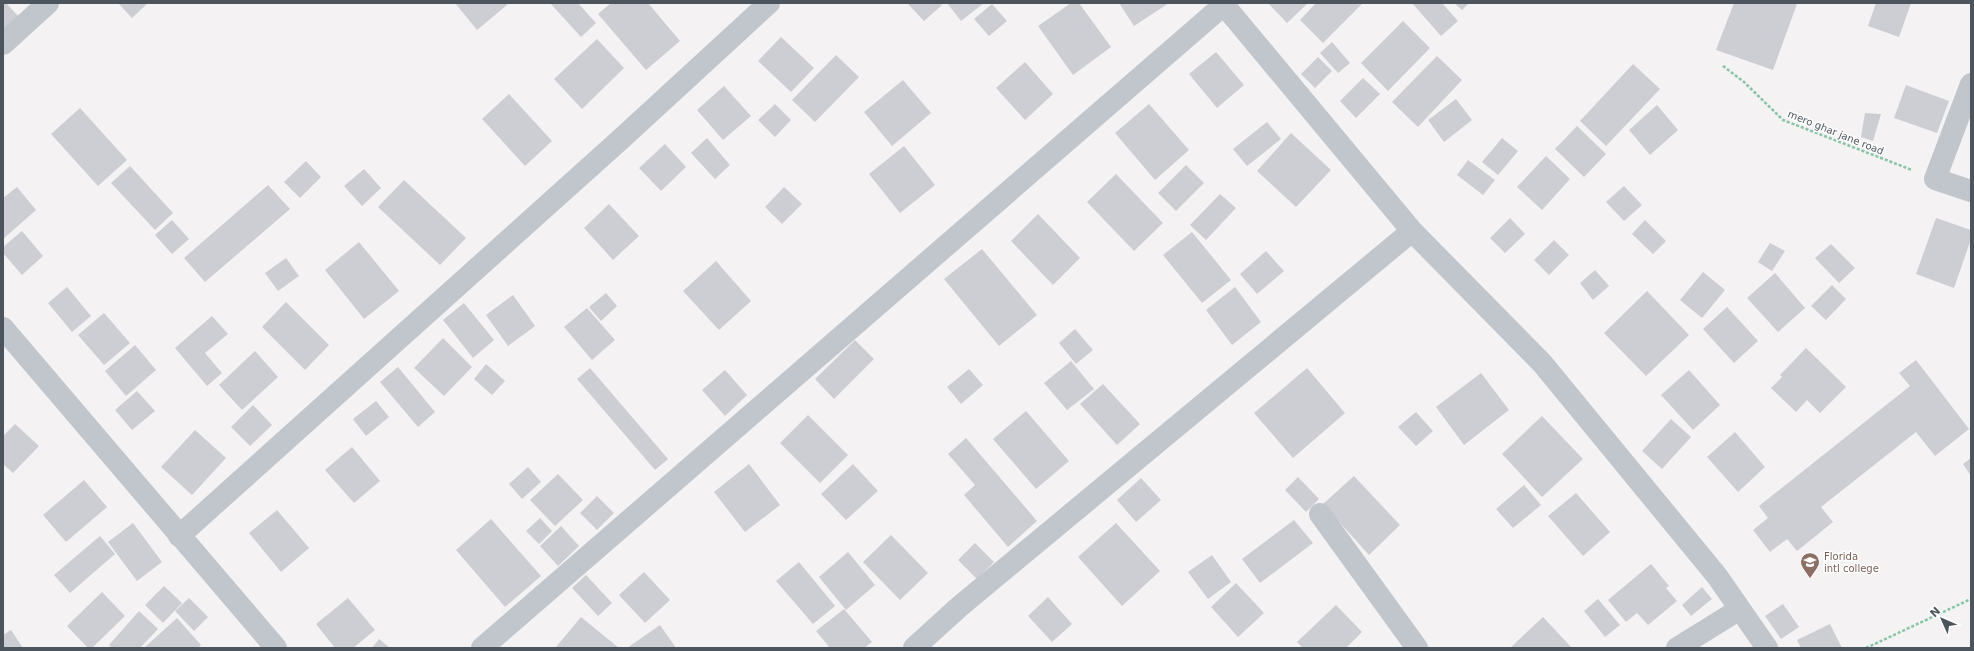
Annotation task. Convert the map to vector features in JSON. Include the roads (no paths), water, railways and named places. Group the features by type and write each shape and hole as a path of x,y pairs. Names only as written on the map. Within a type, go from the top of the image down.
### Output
{"street":[{"path":"3,44 48,3"},
{"path":"179,536 621,139 769,3"},
{"path":"482,648 1225,4 1412,231 1542,363 1717,576 1767,648"},
{"path":"1971,84 1935,179 1971,191"},
{"path":"914,648 959,607 1412,231"},
{"path":"3,328 276,648"},
{"path":"1320,514 1416,648"},
{"path":"1677,648 1740,609"}],"place":[{"name":"Florida intl college","path":"1810,579"}]}
